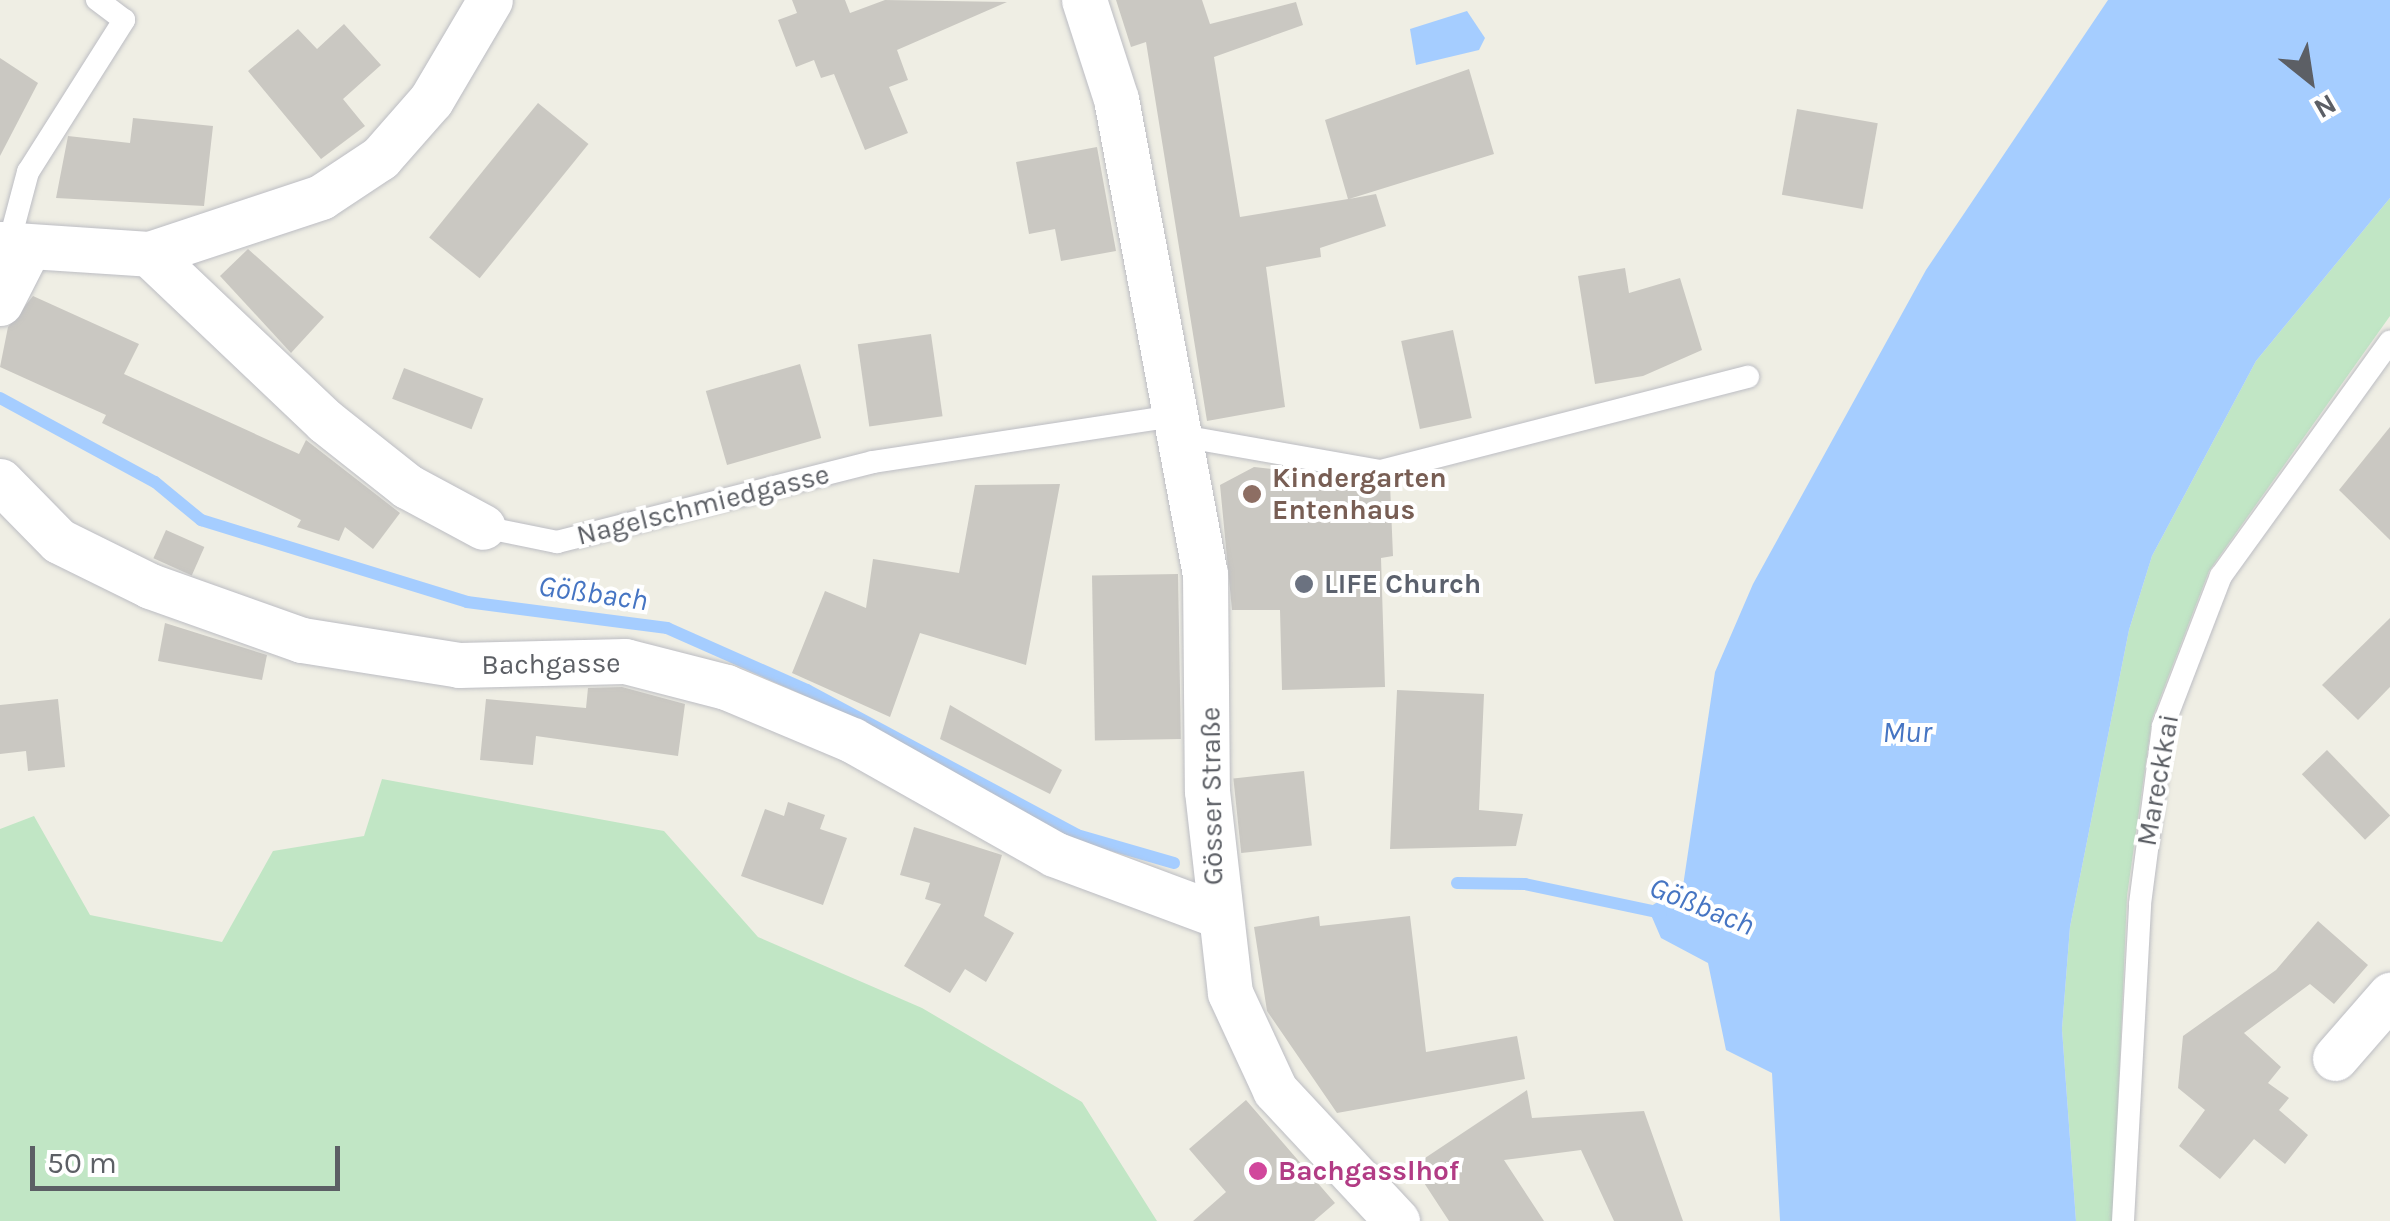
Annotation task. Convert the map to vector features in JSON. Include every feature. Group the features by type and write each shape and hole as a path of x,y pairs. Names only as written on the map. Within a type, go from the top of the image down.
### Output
{"street":[{"path":"0,303 12,247 150,254 321,197 380,158 431,100 490,0"},
{"name":"Gösser Straße","path":"1084,0 1116,99 1175,426 1206,572 1215,904 1256,1058 1396,1221"},
{"name":"Nagelschmiedgasse","path":"150,254 324,420 407,486 483,528"},
{"name":"Bachgasse","path":"0,481 59,541 150,586 302,640 459,665 626,661 726,687 852,740 1054,854 1215,904"},
{"path":"2334,1058 2390,995"}],"lane":[{"path":"12,247 28,172 124,20 98,0"},
{"name":"Mareckkai","path":"2123,1221 2140,904 2163,726 2220,576 2390,342"},
{"path":"1175,426 1381,471 1748,377"},
{"name":"Nagelschmiedgasse","path":"483,528 557,542 873,462 1175,426"}],"green space":[{"path":"2390,198 2390,316 2209,571 2152,719 2127,896 2113,1221 2076,1221 2062,1029 2070,927 2129,630 2152,556 2256,361"},
{"path":"382,779 664,831 758,937 922,1008 1082,1102 1157,1221 0,1221 0,829 34,816 90,915 222,942 273,851 364,836"}],"water":[{"name":"Mur","path":"2108,0 2390,0 2390,198 2256,361 2152,556 2129,630 2070,927 2062,1029 2076,1221 1780,1221 1772,1073 1726,1050 1708,963 1661,938 1648,908 1683,886 1715,672 1753,584 1926,270"},
{"path":"1467,11 1485,38 1479,50 1416,65 1410,29"}],"building":[{"path":"792,0 845,0 850,13 885,0 1007,2 897,50 908,80 889,87 908,133 865,150 834,74 821,78 814,60 796,67 778,20 797,13"},
{"path":"1116,0 1202,0 1210,24 1296,2 1303,25 1214,57 1240,217 1348,199 1325,120 1469,69 1494,154 1349,199 1376,194 1386,226 1320,248 1321,257 1266,267 1285,407 1207,421 1146,42 1131,47"},
{"path":"344,24 381,65 343,99 365,126 321,159 248,71 298,29 317,49"},
{"path":"0,58 38,83 0,156"},
{"path":"538,103 589,144 480,278 429,237"},
{"path":"1797,109 1878,123 1863,209 1782,195"},
{"path":"133,118 213,126 204,206 56,198 68,136 130,143"},
{"path":"1097,147 1116,251 1061,261 1055,229 1029,234 1016,162"},
{"path":"248,249 324,317 291,353 220,276"},
{"path":"1625,268 1629,293 1680,278 1702,350 1643,376 1595,384 1578,276"},
{"path":"33,296 139,344 124,374 299,454 306,440 400,513 373,549 345,527 339,541 297,527 301,520 102,423 106,415 0,367 8,327"},
{"path":"1453,330 1472,418 1420,429 1401,341"},
{"path":"931,334 943,416 869,426 858,344"},
{"path":"800,364 821,438 727,465 706,391"},
{"path":"404,368 483,398 472,429 392,399"},
{"path":"2390,427 2390,540 2339,490"},
{"name":"LIFE Church","path":"1254,467 1301,472 1313,490 1390,484 1393,556 1381,558 1385,687 1282,690 1280,610 1232,610 1220,485"},
{"path":"1060,484 1026,665 920,633 890,717 792,673 825,591 866,608 873,559 959,573 975,485"},
{"path":"166,530 204,547 192,575 153,558"},
{"path":"1178,574 1181,739 1095,740 1092,576"},
{"path":"2390,618 2390,687 2358,720 2322,685"},
{"path":"165,623 267,655 262,680 158,661"},
{"path":"622,687 685,704 678,756 536,736 533,765 480,760 486,699 586,708 588,688"},
{"path":"1397,690 1484,694 1479,810 1523,814 1516,846 1390,849"},
{"path":"58,699 65,767 28,771 26,751 0,754 0,705"},
{"path":"950,705 1062,770 1050,794 940,739"},
{"path":"2327,750 2390,815 2365,840 2302,774"},
{"path":"1304,771 1312,846 1241,853 1233,778"},
{"path":"788,802 825,815 820,829 847,838 823,905 741,876 765,809 784,816"},
{"path":"914,827 1002,855 984,916 1014,933 986,982 965,969 950,993 904,966 941,904 925,899 930,883 900,875"},
{"path":"1319,916 1320,926 1410,916 1426,1052 1517,1036 1525,1079 1337,1113 1267,1011 1254,927"},
{"path":"2318,921 2368,965 2334,1004 2310,984 2244,1033 2281,1067 2268,1083 2289,1098 2279,1110 2308,1135 2285,1164 2254,1139 2220,1179 2179,1146 2205,1110 2178,1088 2183,1036 2276,970"},
{"path":"1527,1090 1532,1118 1644,1111 1683,1221 1614,1221 1581,1150 1504,1160 1544,1221 1449,1221 1413,1166"},
{"name":"Bachgasslhof","path":"1246,1100 1335,1203 1314,1221 1193,1221 1226,1192 1189,1149"}],"waterway":[{"name":"Gößbach","path":"0,398 155,482 201,520 467,602 667,628 807,690 1077,835 1174,863"},
{"name":"Gößbach","path":"1457,883 1525,884 1661,913"}],"place":[{"name":"Kindergarten Entenhaus","path":"1252,494"},
{"name":"LIFE Church","path":"1304,584"},
{"name":"Bachgasslhof","path":"1258,1171"}]}
